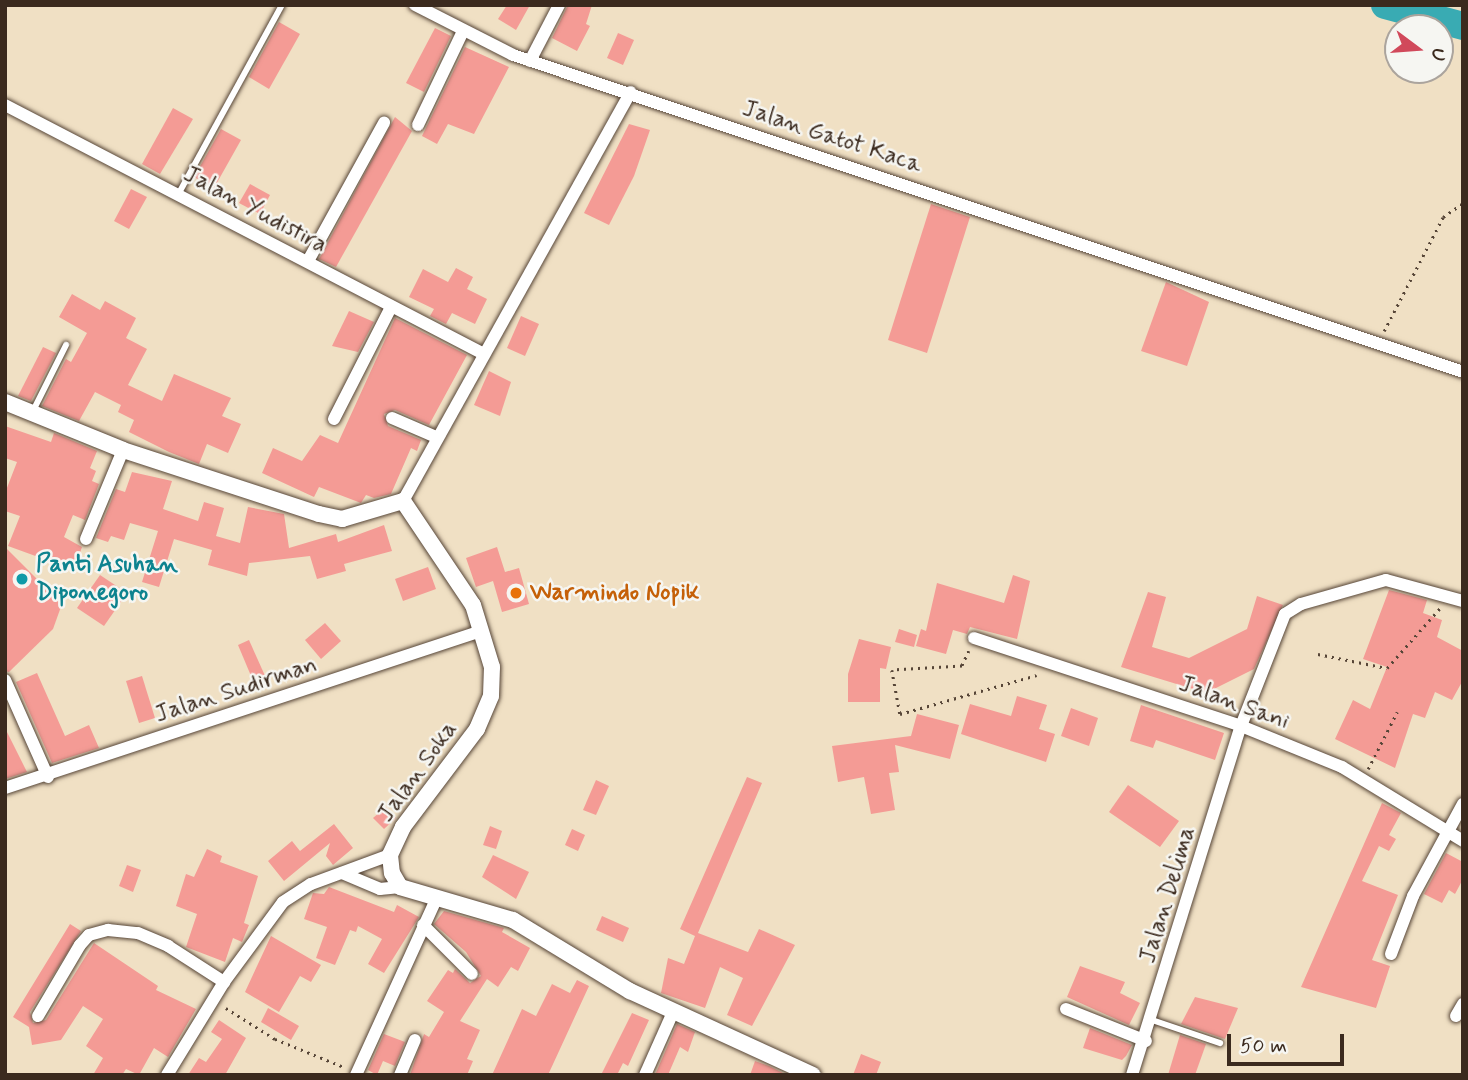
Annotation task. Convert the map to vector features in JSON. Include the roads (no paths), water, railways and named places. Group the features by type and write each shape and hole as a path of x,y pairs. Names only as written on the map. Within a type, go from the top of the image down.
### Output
{"street":[{"name":"Jalan Gatot Kaca","path":"415,5 463,32 530,61 631,92 1379,341 1463,372"},
{"path":"530,61 559,5"},
{"path":"418,125 463,32"},
{"path":"5,402 123,450 342,519 403,501 436,437 631,92"},
{"name":"Jalan Yudistira","path":"5,105 179,193 484,354"},
{"path":"308,261 384,123"},
{"path":"334,419 391,307"},
{"path":"392,418 436,437"},
{"path":"86,539 123,450"},
{"name":"Jalan Soka","path":"400,887 391,873 390,855 403,827 477,729 491,696 492,667 473,605 403,501"},
{"name":"Jalan Delima","path":"1132,1075 1146,1041 1241,726 1280,624 1292,608 1386,580 1463,601"},
{"name":"Jalan Sudirman","path":"5,788 48,777 481,631"},
{"name":"Jalan Sani","path":"974,638 1241,726 1363,779 1463,841"},
{"path":"5,680 48,777"},
{"path":"1391,954 1446,831 1463,804"},
{"path":"167,1075 212,999 289,896 390,855"},
{"path":"342,873 380,889 400,887 513,920 591,970 673,1012 813,1075"},
{"path":"358,1074 437,897"},
{"path":"423,925 472,975"},
{"path":"38,1016 80,945 89,935 108,930 138,933 168,946 224,982"},
{"path":"1456,1016 1463,1004"},
{"path":"1066,1009 1146,1041"},
{"path":"647,1074 673,1012"},
{"path":"400,1075 415,1040"}],"lane":[{"path":"179,193 282,5"},
{"path":"32,412 66,345"},
{"path":"1152,1020 1220,1043"}],"waterway":[{"path":"1385,5 1463,26"}],"place":[{"name":"Panti Asuhan Diponegoro","path":"22,579"},
{"name":"Warmindo Nopik","path":"516,593"}]}
